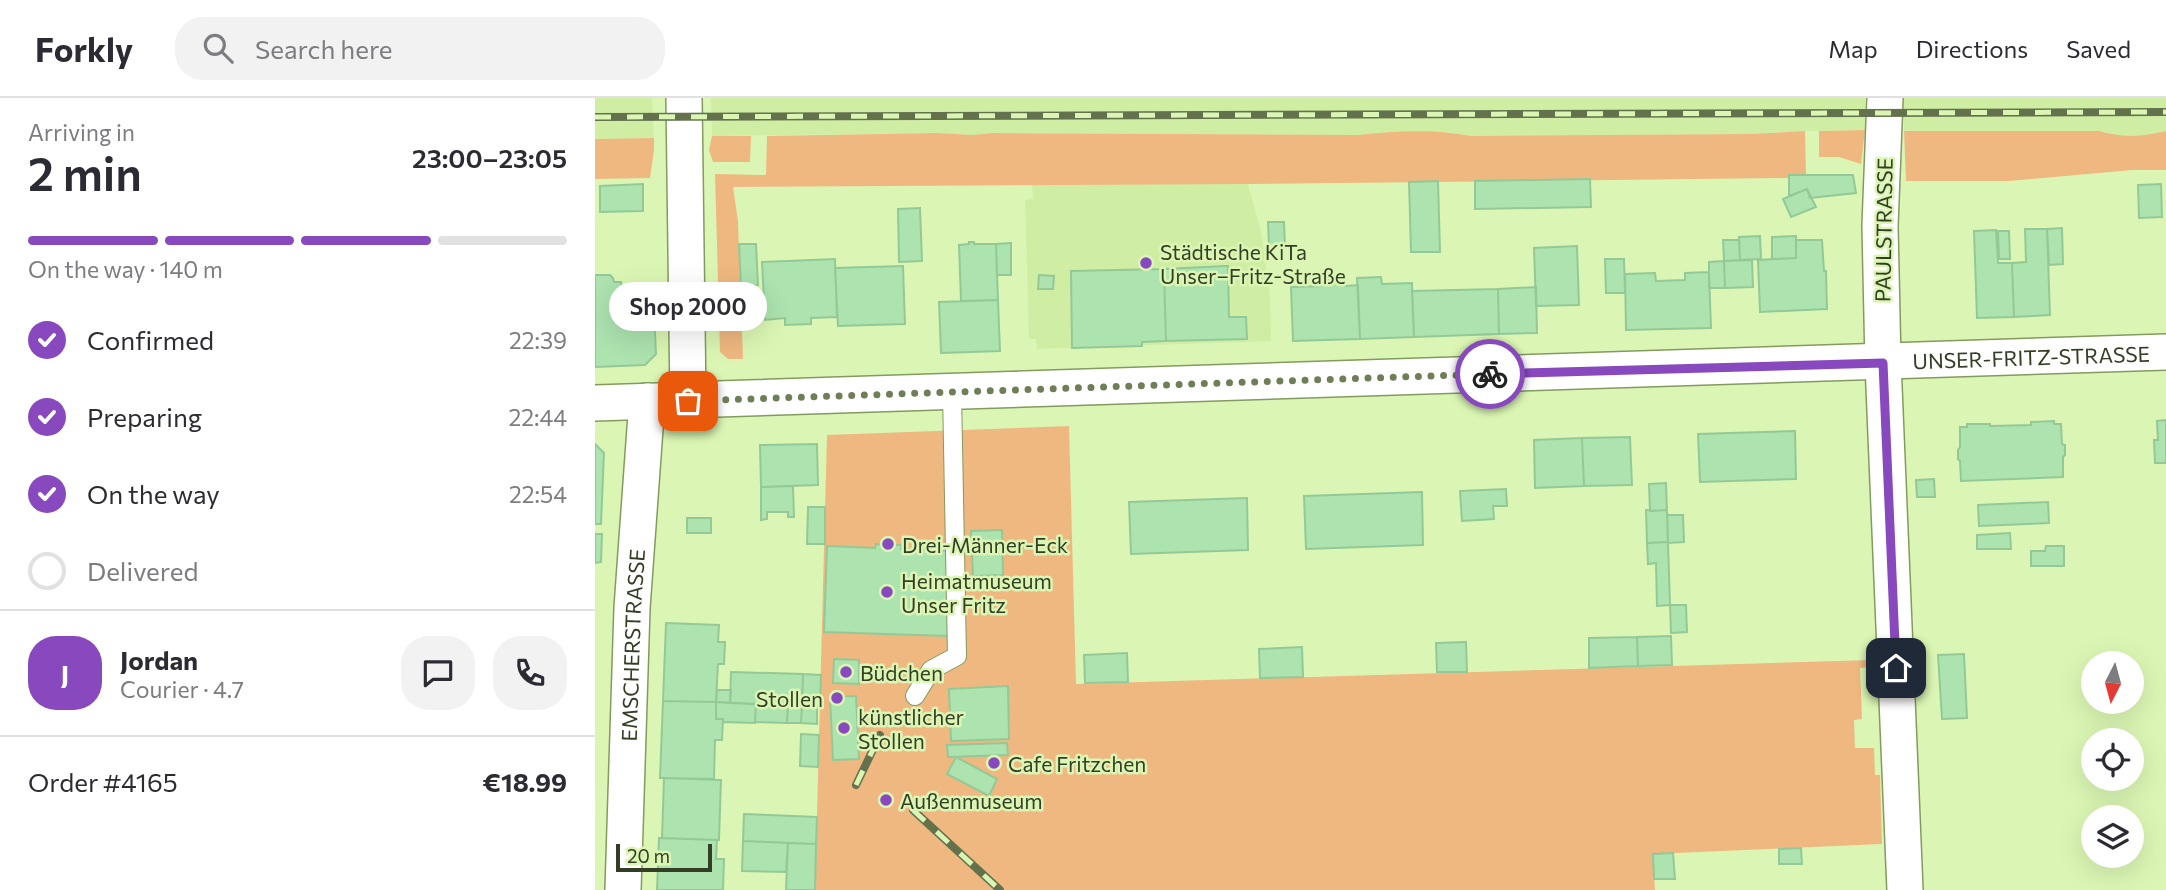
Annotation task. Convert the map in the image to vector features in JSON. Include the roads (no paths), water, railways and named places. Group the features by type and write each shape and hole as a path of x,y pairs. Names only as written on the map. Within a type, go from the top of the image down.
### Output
{"street":[{"path":"684,98 688,401"},
{"name":"PAULSTRASSE","path":"1885,98 1880,226 1883,363 1905,890"},
{"name":"UNSER-FRITZ-STRASSE","path":"595,403 2166,352"},
{"name":"EMSCHERSTRASSE","path":"623,890 632,608 647,401"}],"lane":[{"path":"915,696 931,670 957,656 952,392"}],"railway":[{"path":"595,117 2166,112"},
{"path":"856,785 880,735"},
{"path":"913,810 1000,890"}],"place":[{"name":"Städtische KiTa Unser–Fritz-Straße","path":"1146,263"},
{"name":"Shop 2000","path":"688,401"},
{"name":"Drei-Männer-Eck","path":"888,544"},
{"name":"Heimatmuseum Unser Fritz","path":"887,592"},
{"name":"Büdchen","path":"846,672"},
{"name":"Stollen","path":"837,698"},
{"name":"künstlicher Stollen","path":"844,728"},
{"name":"Cafe Fritzchen","path":"994,763"},
{"name":"Außenmuseum","path":"886,800"}]}
